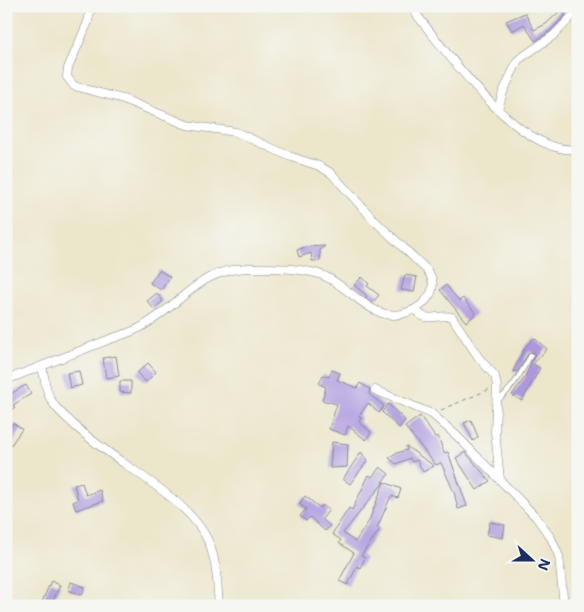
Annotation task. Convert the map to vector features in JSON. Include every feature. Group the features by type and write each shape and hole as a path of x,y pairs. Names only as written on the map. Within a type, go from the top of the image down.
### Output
{"street":[{"path":"6,380 143,326 173,306 207,277 225,270 248,268 304,271 321,275 337,283 378,312 397,315 416,309 430,294 433,282 431,274 374,220 331,173 319,166 289,156 236,132 188,125 123,99 74,86 67,77 68,68 88,22 91,6"},
{"path":"410,6 437,44 498,109 522,131 543,144 565,151 578,149"},
{"path":"498,109 503,92 518,60 554,35 578,10"},
{"path":"416,309 419,315 426,318 452,317 479,358 495,376 497,386 495,432 500,479"},
{"path":"42,366 48,393 56,407 90,441 175,501 192,517 206,535 215,560 219,606"},
{"path":"375,390 432,414 500,479 536,517 551,538 559,556 564,606"}],"lane":[{"path":"496,402 507,394 516,382 531,355"}],"path":[{"path":"432,414 497,386"}],"building":[{"path":"561,10 566,15 550,31 535,41 524,24 512,31 506,21 525,13 534,30 546,24"},
{"path":"325,246 320,250 320,261 312,261 311,253 299,257 297,250 305,247"},
{"path":"159,270 170,277 161,290 150,283"},
{"path":"405,275 417,277 414,292 401,290"},
{"path":"362,277 369,284 367,286 379,295 373,302 365,298 367,296 354,285"},
{"path":"446,285 459,301 463,298 476,314 466,322 440,290"},
{"path":"157,293 163,301 154,309 147,301"},
{"path":"534,338 547,349 533,364 540,368 522,401 512,395 525,377 534,353 529,352 517,372 513,371 525,347"},
{"path":"116,356 119,376 106,378 103,358"},
{"path":"148,363 156,372 146,382 137,373"},
{"path":"332,370 340,373 337,380 357,388 360,383 370,389 369,394 384,406 379,413 368,403 359,416 361,418 359,422 371,432 366,440 348,426 345,435 329,429 337,404 322,400 326,387 319,384 323,375 329,377"},
{"path":"79,371 82,385 70,388 67,373"},
{"path":"120,381 131,381 131,393 120,392"},
{"path":"26,385 31,394 13,405 15,407 6,414 6,394 7,396"},
{"path":"388,404 405,420 399,428 382,412"},
{"path":"420,416 435,437 438,436 444,453 448,452 467,506 458,509 454,492 441,463 436,465 405,427"},
{"path":"471,420 478,437 473,441 464,423"},
{"path":"13,423 22,429 6,452 6,434"},
{"path":"332,442 348,444 347,467 330,468"},
{"path":"406,446 434,466 423,472 417,460 412,462 410,458 396,464 389,458 394,454 407,450"},
{"path":"361,452 368,460 350,484 343,479"},
{"path":"465,452 490,481 477,490 456,458"},
{"path":"380,467 389,474 382,482 384,482 401,489 398,498 391,496 377,528 380,529 361,556 365,558 360,568 357,566 348,585 339,581 354,553 339,543 341,540 332,534 349,508 352,510 369,475 372,477","holes":["384,482 369,521 355,542 343,533"]},
{"path":"82,483 86,495 100,490 103,501 76,510 73,502 78,500 74,485"},
{"path":"305,496 320,508 322,505 329,510 322,519 330,526 325,531 310,517 306,521 300,516 306,509 299,504"},
{"path":"490,522 505,525 503,538 487,535"},
{"path":"51,581 60,585 51,606 42,602"},
{"path":"71,582 85,587 82,595 68,590"}]}
